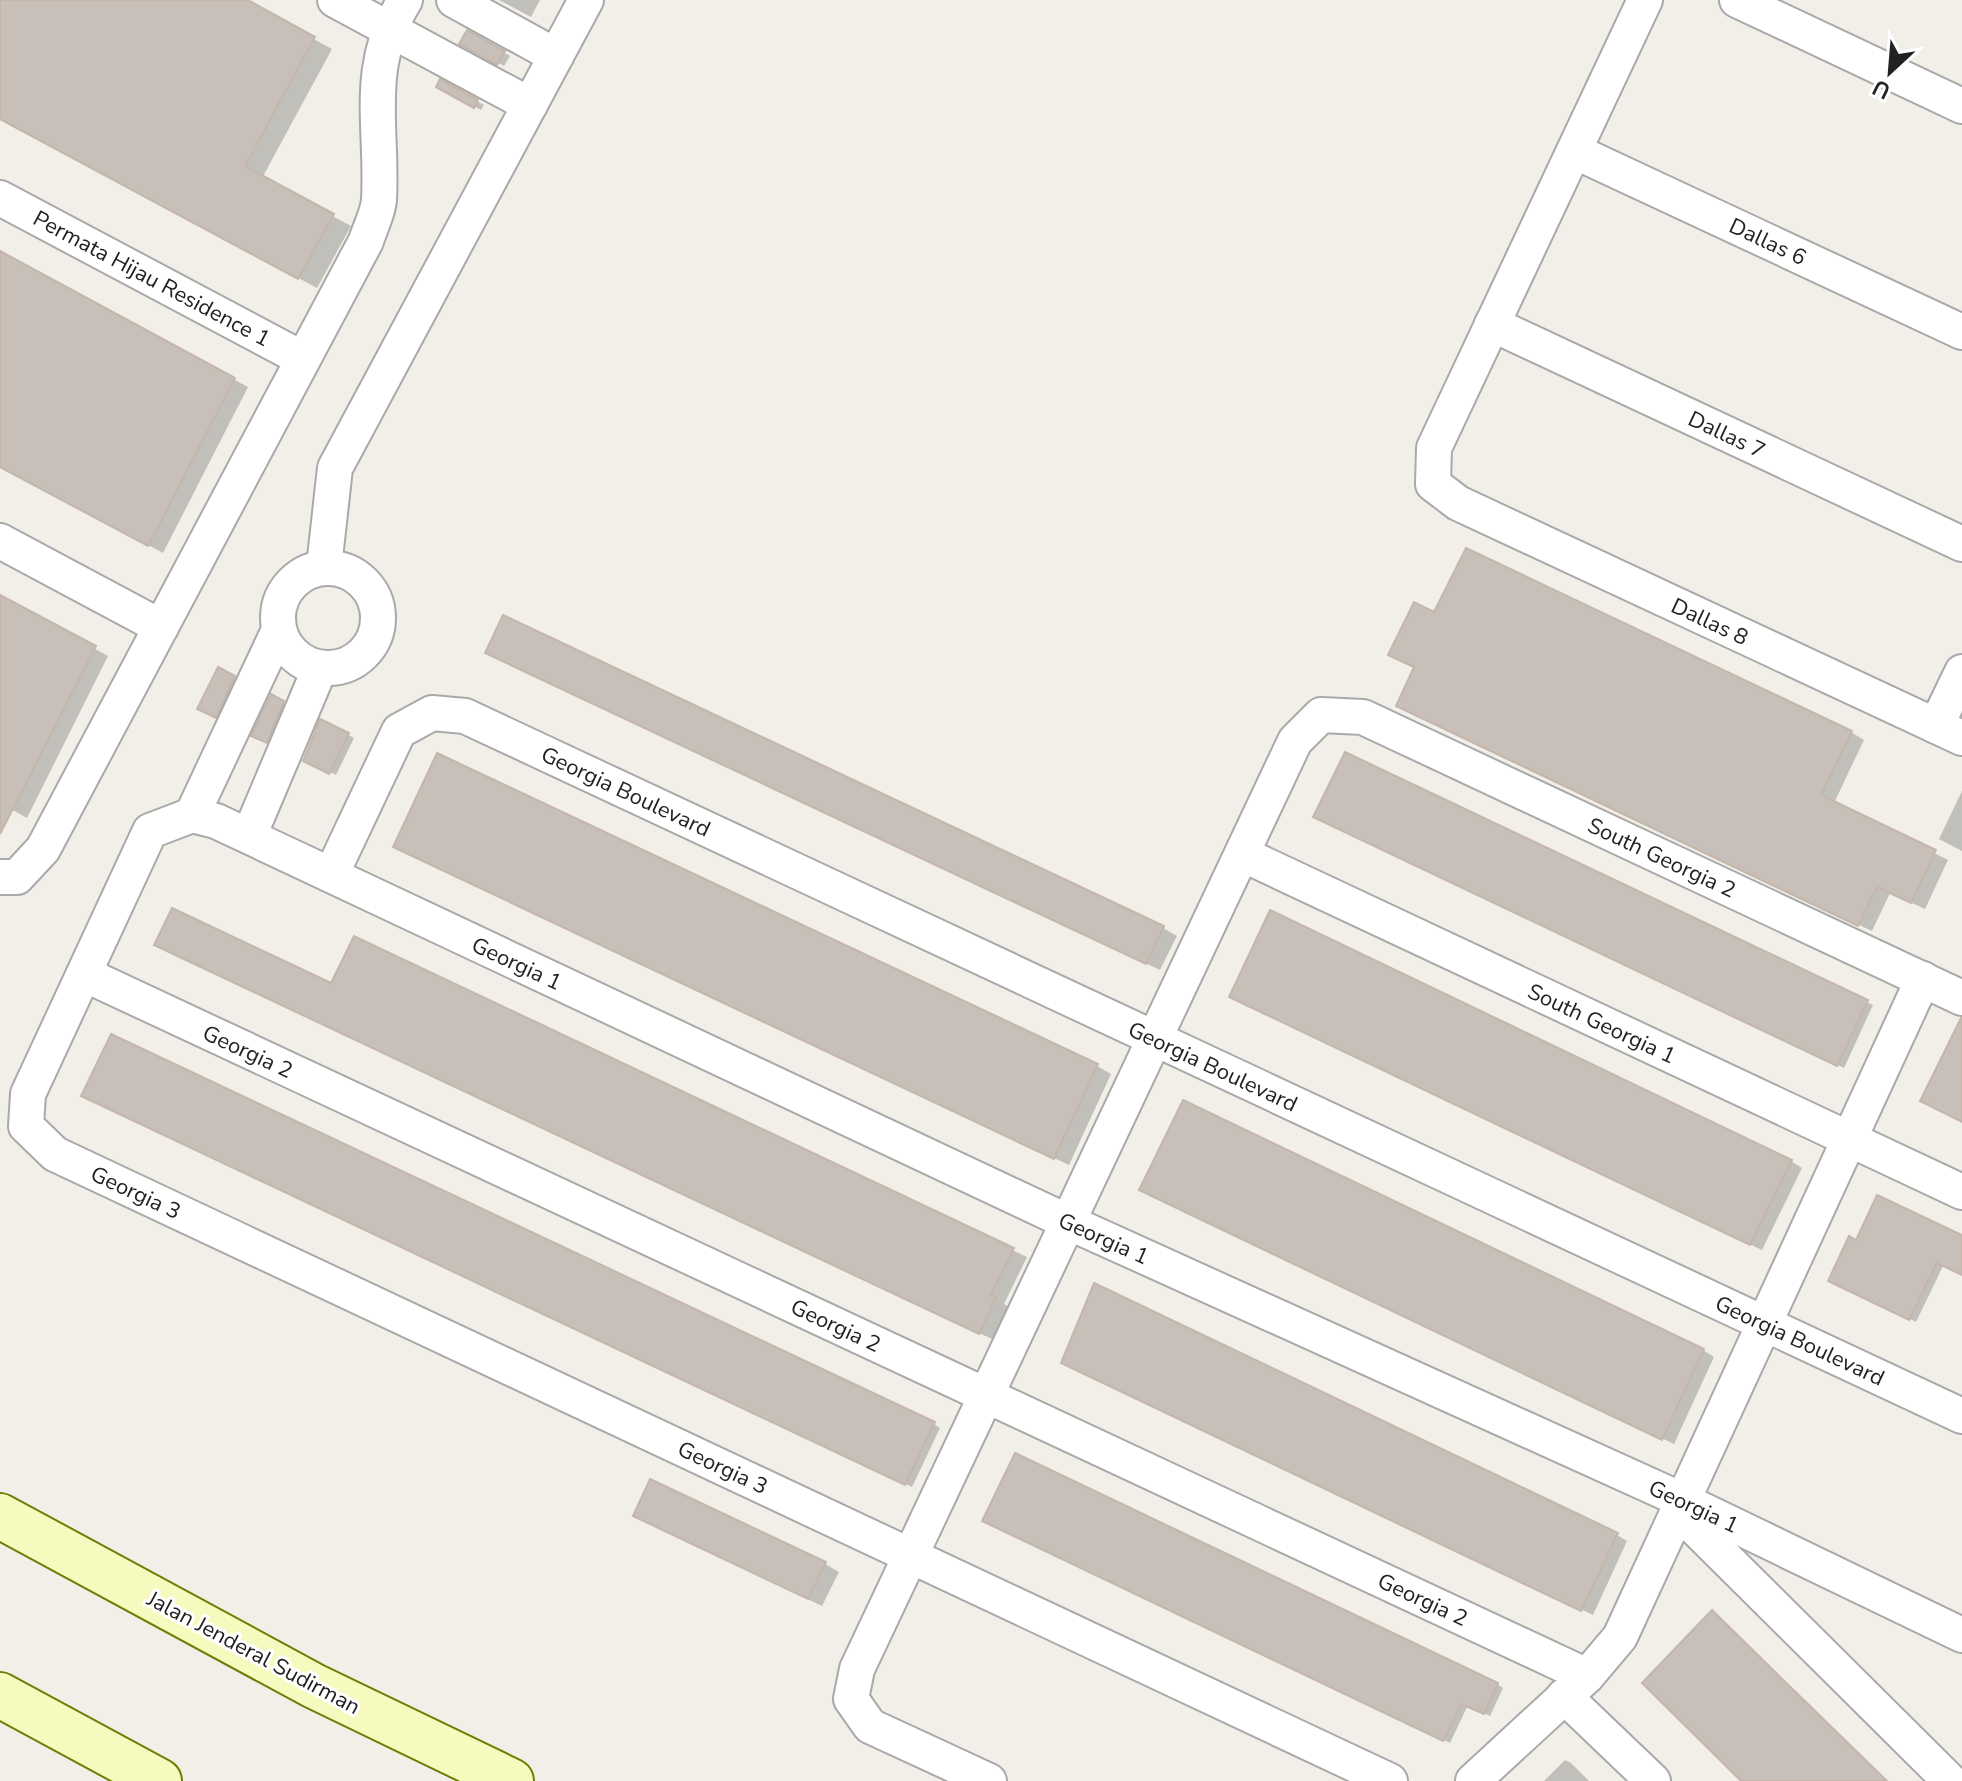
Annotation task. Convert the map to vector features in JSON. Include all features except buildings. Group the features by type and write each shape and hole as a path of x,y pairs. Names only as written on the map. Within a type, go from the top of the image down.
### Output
{"main road":[{"name":"Jalan Jenderal Sudirman","path":"0,1516 314,1686 511,1781"},
{"path":"0,1695 159,1781"}],"street":[{"path":"335,0 396,14 530,105"},
{"path":"454,0 556,56"},
{"path":"324,567 335,468 586,0"},
{"path":"1492,324 1645,0"},
{"path":"1737,0 1962,106"},
{"path":"0,877 17,877 43,849 366,241 379,203 377,86 396,14"},
{"name":"Dallas 6","path":"1574,151 1962,332"},
{"name":"Permata Hijau Residence 1","path":"0,198 303,359"},
{"name":"Dallas 8","path":"1492,324 1434,448 1433,484 1458,503 1949,732"},
{"name":"Dallas 7","path":"1492,324 1962,544"},
{"path":"0,541 161,627"},
{"path":"192,815 279,630 280,601 297,577 324,567 352,573 372,592 379,620 370,647 348,664 320,668 294,655 279,630"},
{"path":"249,836 320,668"},
{"path":"1949,732 1962,672"},
{"name":"Georgia Boulevard","path":"331,875 399,731 432,713 465,716 1962,1416"},
{"name":"South Georgia 2","path":"1242,854 1295,741 1321,715 1363,717 1962,998"},
{"name":"Georgia 1","path":"192,815 216,821 249,836 1068,1222 1962,1635"},
{"name":"Georgia 3","path":"192,815 150,831 28,1094 26,1126 55,1154 1390,1781"},
{"path":"989,1781 870,1726 851,1699 857,1669 1242,854"},
{"name":"South Georgia 1","path":"1242,854 1962,1192"},
{"name":"Georgia 2","path":"84,974 987,1395 1576,1686 1653,1781"},
{"path":"1473,1781 1576,1686 1620,1637 1923,979"},
{"name":"Georgia 1","path":"1680,1505 1950,1781"}]}
